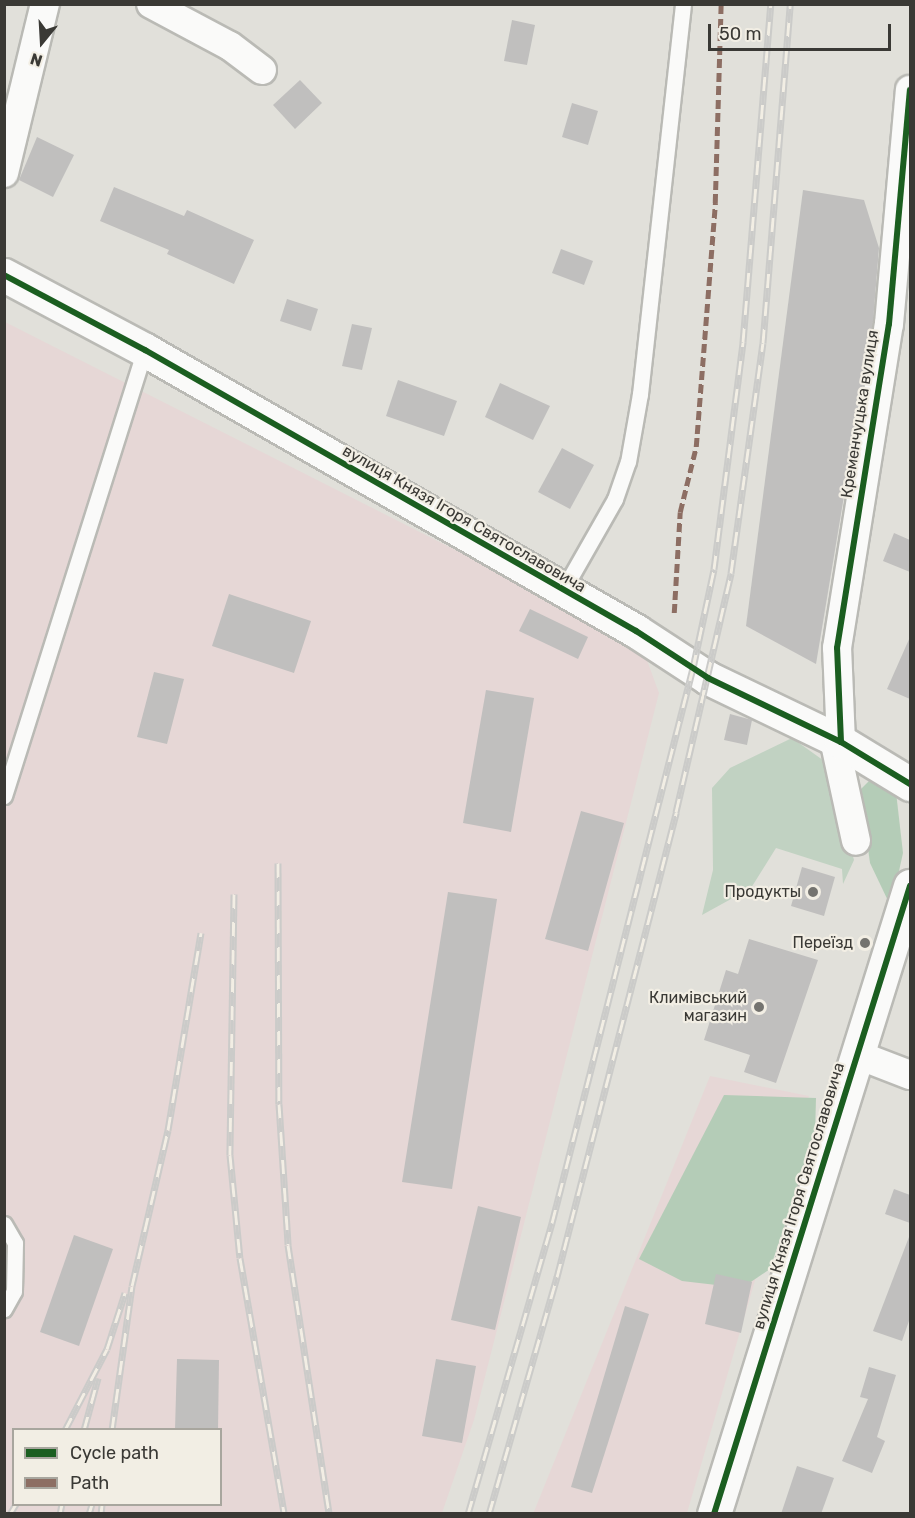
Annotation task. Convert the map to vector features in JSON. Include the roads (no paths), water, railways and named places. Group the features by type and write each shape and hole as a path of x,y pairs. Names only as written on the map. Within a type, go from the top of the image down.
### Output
{"street":[{"path":"4,173 45,4"},
{"path":"151,4 230,46 262,70"},
{"name":"Кременчуцька вулиця","path":"856,841 837,740 837,648 889,324 910,90"},
{"name":"вулиця Князя Ігоря Святославовича","path":"6,279 145,350 562,592 636,631 708,678 837,740 910,784"},
{"name":"вулиця Князя Ігоря Святославовича","path":"714,1514 910,886"},
{"path":"858,1055 910,1075"}],"lane":[{"path":"562,592 615,499 628,462 640,394 683,4"},
{"path":"4,796 145,350"},
{"path":"4,1224 15,1243 14,1291 4,1309"}],"railway":[{"path":"468,1514 552,1223 693,668 714,569 743,342 771,4"},
{"path":"489,1514 557,1277 676,812 731,573 763,343 790,4"},
{"path":"278,863 279,1104 288,1245 329,1514"},
{"path":"234,894 230,1155 240,1258 284,1514"},
{"path":"112,1428 132,1286 168,1130 201,933"},
{"path":"66,1428 107,1349 125,1293"},
{"path":"85,1428 98,1378"},
{"path":"10,1514 15,1506"},
{"path":"60,1514 62,1506"},
{"path":"89,1514 91,1506"},
{"path":"101,1514 102,1506"}],"place":[{"name":"Продукты","path":"813,892"},
{"name":"Переїзд","path":"865,943"},
{"name":"Климівський магазин","path":"759,1007"}]}
